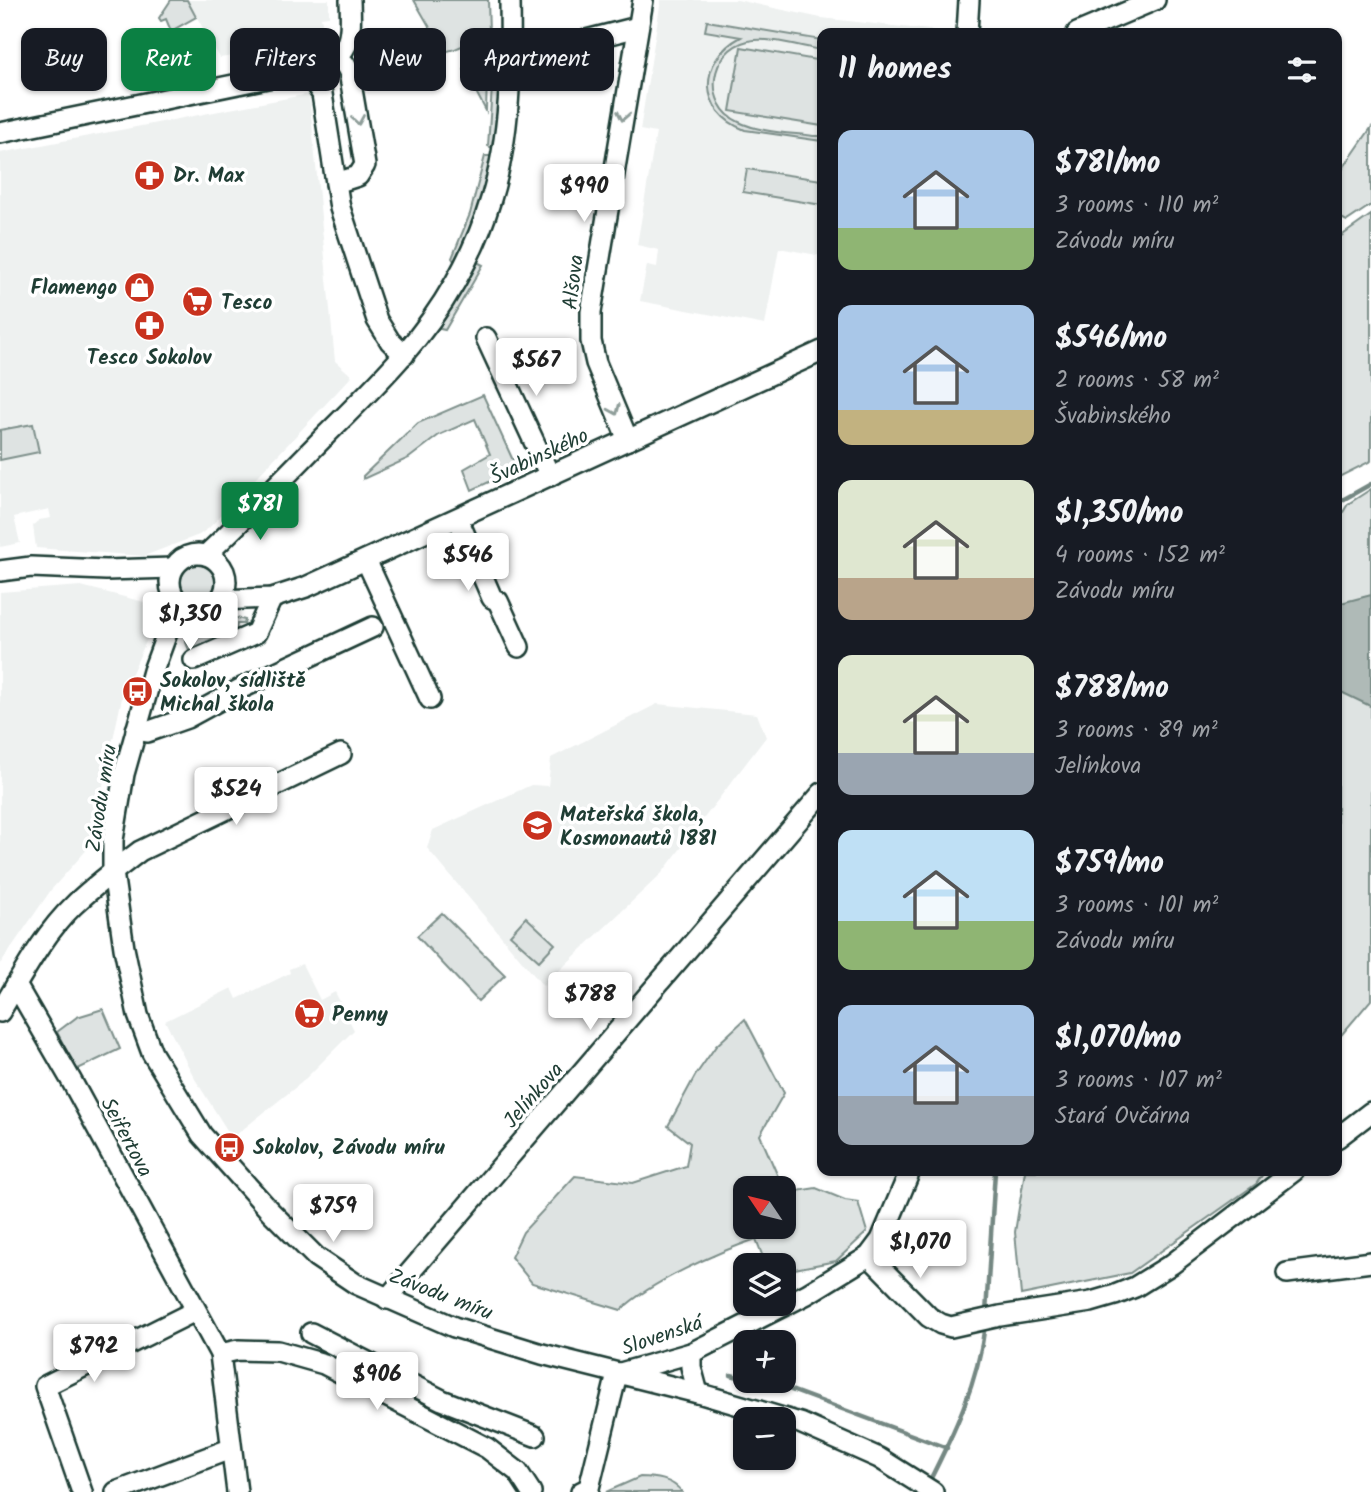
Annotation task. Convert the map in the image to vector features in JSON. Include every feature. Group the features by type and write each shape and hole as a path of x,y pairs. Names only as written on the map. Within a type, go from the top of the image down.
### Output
{"street":[{"path":"340,54 349,43 350,0"},
{"path":"510,0 510,28"},
{"name":"Alšova","path":"628,440 596,363 591,341 591,312 643,0"},
{"path":"967,28 969,0"},
{"path":"1089,28 1155,0"},
{"path":"614,33 638,27"},
{"path":"336,183 358,176 365,165 349,72 345,64 340,62"},
{"path":"0,133 230,86"},
{"path":"321,91 340,208 377,320 390,341 404,355"},
{"path":"0,572 31,568 106,570 179,592 213,606 218,576 265,498 404,355 445,300 477,238 488,209 501,153 510,91"},
{"path":"486,338 550,475"},
{"name":"Švabinského","path":"272,598 306,587 458,519 817,353"},
{"path":"458,519 492,598 498,601 519,647"},
{"path":"179,592 187,556 218,576 272,598 256,633 194,660"},
{"path":"366,560 430,699"},
{"name":"Závodu míru","path":"179,592 124,774 113,840 113,872 124,948 138,1015 152,1053 202,1135 270,1212 316,1257 356,1284 454,1327 617,1374 759,1410 825,1433 879,1458 933,1492"},
{"path":"136,730 147,732 187,718 242,688 373,627"},
{"path":"0,1012 46,937 73,906 140,851 341,754"},
{"name":"Jelínkova","path":"387,1299 817,799"},
{"name":"Seifertova","path":"16,985 71,1080 220,1354 237,1492"},
{"path":"1342,1134 1371,1112"},
{"path":"908,1176 881,1240 869,1256 929,1317 951,1327 1000,1316 1091,1302 1135,1287 1172,1264 1287,1176"},
{"name":"Slovenská","path":"581,1492 589,1488 617,1374 691,1353 807,1294 869,1256"},
{"path":"1287,1273 1371,1262"},
{"path":"82,1492 45,1386 195,1311"},
{"path":"312,1334 505,1460 519,1472 531,1492"},
{"path":"220,1354 239,1350 304,1357 442,1400 535,1436"},
{"path":"691,1353 691,1367 698,1393"},
{"path":"117,1492 230,1449"}],"shaded area":[{"path":"171,0 187,0 196,17 176,28 170,28 166,19 161,21 159,18"},
{"path":"187,0 329,0 329,16 321,17 323,28 230,28 230,56 220,58 216,51 216,28 203,28"},
{"path":"414,0 488,0 489,28 460,28 460,47 446,51 446,28 430,28"},
{"path":"661,0 737,0 821,18 911,28 817,28 817,255 779,248 765,325 640,301 647,265 657,267 659,250 637,245 656,133 640,130"},
{"path":"707,21 817,39 817,49 756,40 735,46 718,66 715,91 727,114 739,122 765,130 817,136 817,140 745,130 729,122 711,99 709,85 717,59 741,37 705,31"},
{"path":"741,47 817,60 817,125 730,111"},
{"path":"476,91 487,91 486,111"},
{"path":"492,91 501,91 494,147 488,146"},
{"path":"309,94 335,361 352,376 209,528 199,535 144,556 36,548 33,526 39,520 51,518 49,509 14,517 20,543 0,547 0,460 38,452 33,424 0,430 0,153"},
{"path":"1371,128 1371,205 1347,221 1342,218 1342,170"},
{"path":"485,156 494,156 483,197 458,259 454,261 452,258 470,214"},
{"path":"747,169 817,179 817,204 743,192"},
{"path":"1371,215 1371,461 1342,476 1342,235"},
{"path":"477,262 483,265 445,330 436,328 464,287"},
{"path":"483,395 517,469 472,490 464,469 490,454 475,419 439,435 409,458 363,479 363,476 418,423"},
{"path":"33,424 39,452 0,460 0,430"},
{"path":"1371,489 1371,1000 1342,1034 1342,514 1348,504"},
{"path":"198,565 210,570 215,582 210,594 198,599 186,594 181,582 186,570"},
{"path":"81,586 148,603 158,615 123,693 90,846 51,890 0,964 0,592"},
{"path":"1371,595 1371,706 1342,692 1342,603"},
{"path":"224,615 245,620 244,624 237,624 236,630 243,632 231,630 189,650 185,640 195,628"},
{"path":"657,704 757,714 766,737 662,873 543,986 427,848 433,830 531,785 548,786 551,758"},
{"path":"442,913 505,975 478,1001 417,936"},
{"path":"526,917 555,944 539,961 510,935"},
{"path":"302,964 320,1000 335,992 354,1030 301,1083 232,1138 195,1079 165,1021 232,988 237,999 290,973 289,969"},
{"path":"103,1009 120,1049 76,1070 57,1032 77,1017"},
{"path":"745,1019 784,1093 760,1135 778,1176 733,1176 733,1239 756,1239 666,1279 621,1310 532,1283 511,1257 523,1232 575,1176 633,1183 686,1166 690,1143 668,1126 695,1076 716,1046"},
{"path":"1024,1176 1262,1176 1256,1184 1130,1273 1021,1295 1015,1232"},
{"path":"816,1188 845,1200 858,1202 867,1232 836,1261 796,1269 796,1253 761,1253 756,1239 796,1239 796,1191"},
{"path":"640,1477 663,1480 682,1492 606,1492"}],"waterway":[{"path":"1342,500 1371,484"},
{"path":"986,1313 995,1176"},
{"path":"928,1484 956,1427 971,1387 985,1325"},
{"path":"796,1392 947,1448"}],"place":[{"name":"Dr. Max","path":"150,175"},
{"name":"Flamengo","path":"140,287"},
{"name":"Tesco","path":"198,302"},
{"name":"Tesco Sokolov","path":"149,325"},
{"name":"Sokolov, sídliště Michal škola","path":"137,692"},
{"name":"Mateřská škola, Kosmonautů 1881","path":"537,826"},
{"name":"Penny","path":"309,1014"},
{"name":"Sokolov, Závodu míru","path":"230,1147"}]}
